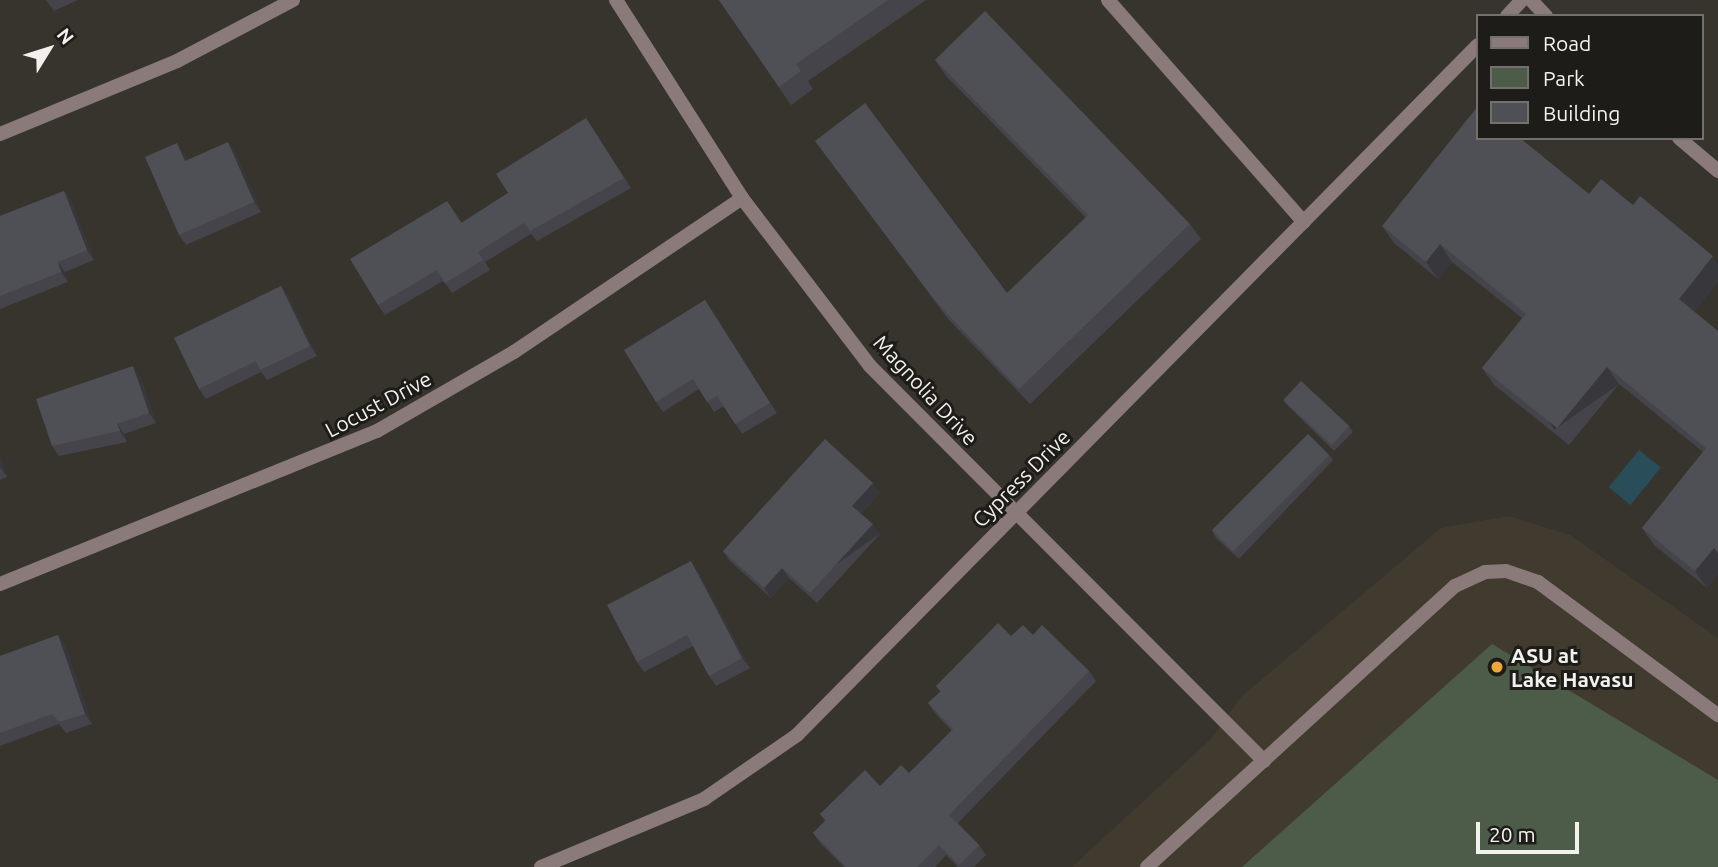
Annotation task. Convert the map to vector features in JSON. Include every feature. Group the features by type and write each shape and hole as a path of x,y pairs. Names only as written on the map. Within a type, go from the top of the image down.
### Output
{"street":[{"path":"0,134 177,61 293,0"},
{"name":"Magnolia Drive","path":"616,0 742,198 870,366 1018,511 1264,761"},
{"path":"1108,0 1304,222"},
{"path":"1509,14 1522,0"},
{"path":"1531,0 1544,14"},
{"name":"Cypress Drive","path":"541,867 704,799 770,759 1476,47"},
{"path":"1681,140 1718,171"},
{"name":"Locust Drive","path":"0,584 377,431 514,352 742,198"},
{"path":"1147,867 1455,586 1492,571 1538,582 1718,715"}],"shaded area":[{"name":"ASU at Lake Havasu","path":"1509,516 1570,535 1718,638 1718,867 1072,867 1211,739 1241,697 1441,528"}],"green space":[{"path":"1492,644 1718,780 1718,867 1242,867"}],"water":[{"path":"1639,450 1661,468 1631,505 1609,487"}],"building":[{"path":"719,0 888,0 796,64 801,71 779,87"},
{"path":"985,11 1190,224 1019,389 937,303 815,141 865,103 1007,293 1088,215 935,60"},
{"path":"1476,108 1476,140 1522,140 1589,194 1601,179 1633,205 1640,196 1713,256 1679,299 1718,331 1718,552 1714,548 1695,571 1642,528 1706,448 1607,367 1557,428 1482,368 1526,314 1440,244 1426,262 1382,226"},
{"path":"586,118 624,178 530,231 524,223 478,252 483,260 445,283 437,270 378,305 350,259 447,201 461,223 508,193 496,174"},
{"path":"228,142 254,202 179,235 145,157 177,143 185,161"},
{"path":"64,191 87,250 58,262 61,272 0,296 0,216"},
{"path":"281,286 310,346 260,370 256,361 199,389 174,338"},
{"path":"705,300 770,403 735,424 717,396 707,402 693,379 656,402 624,350"},
{"path":"133,366 149,413 117,424 120,431 52,446 36,399"},
{"path":"1301,381 1349,426 1332,445 1283,400"},
{"path":"1308,434 1329,455 1233,551 1212,530"},
{"path":"825,439 873,483 852,506 873,524 810,593 782,568 764,588 723,551"},
{"path":"691,561 742,658 709,676 687,635 637,662 607,605"},
{"path":"998,623 1011,636 1023,625 1033,635 1042,625 1089,671 949,815 979,845 959,865 939,845 917,867 846,867 813,833 826,820 820,814 865,770 880,786 901,765 909,773 953,729 928,703 941,691 936,686"},
{"path":"58,635 85,714 59,722 52,714 0,733 0,656"}],"place":[{"name":"ASU at Lake Havasu","path":"1497,667"}]}
